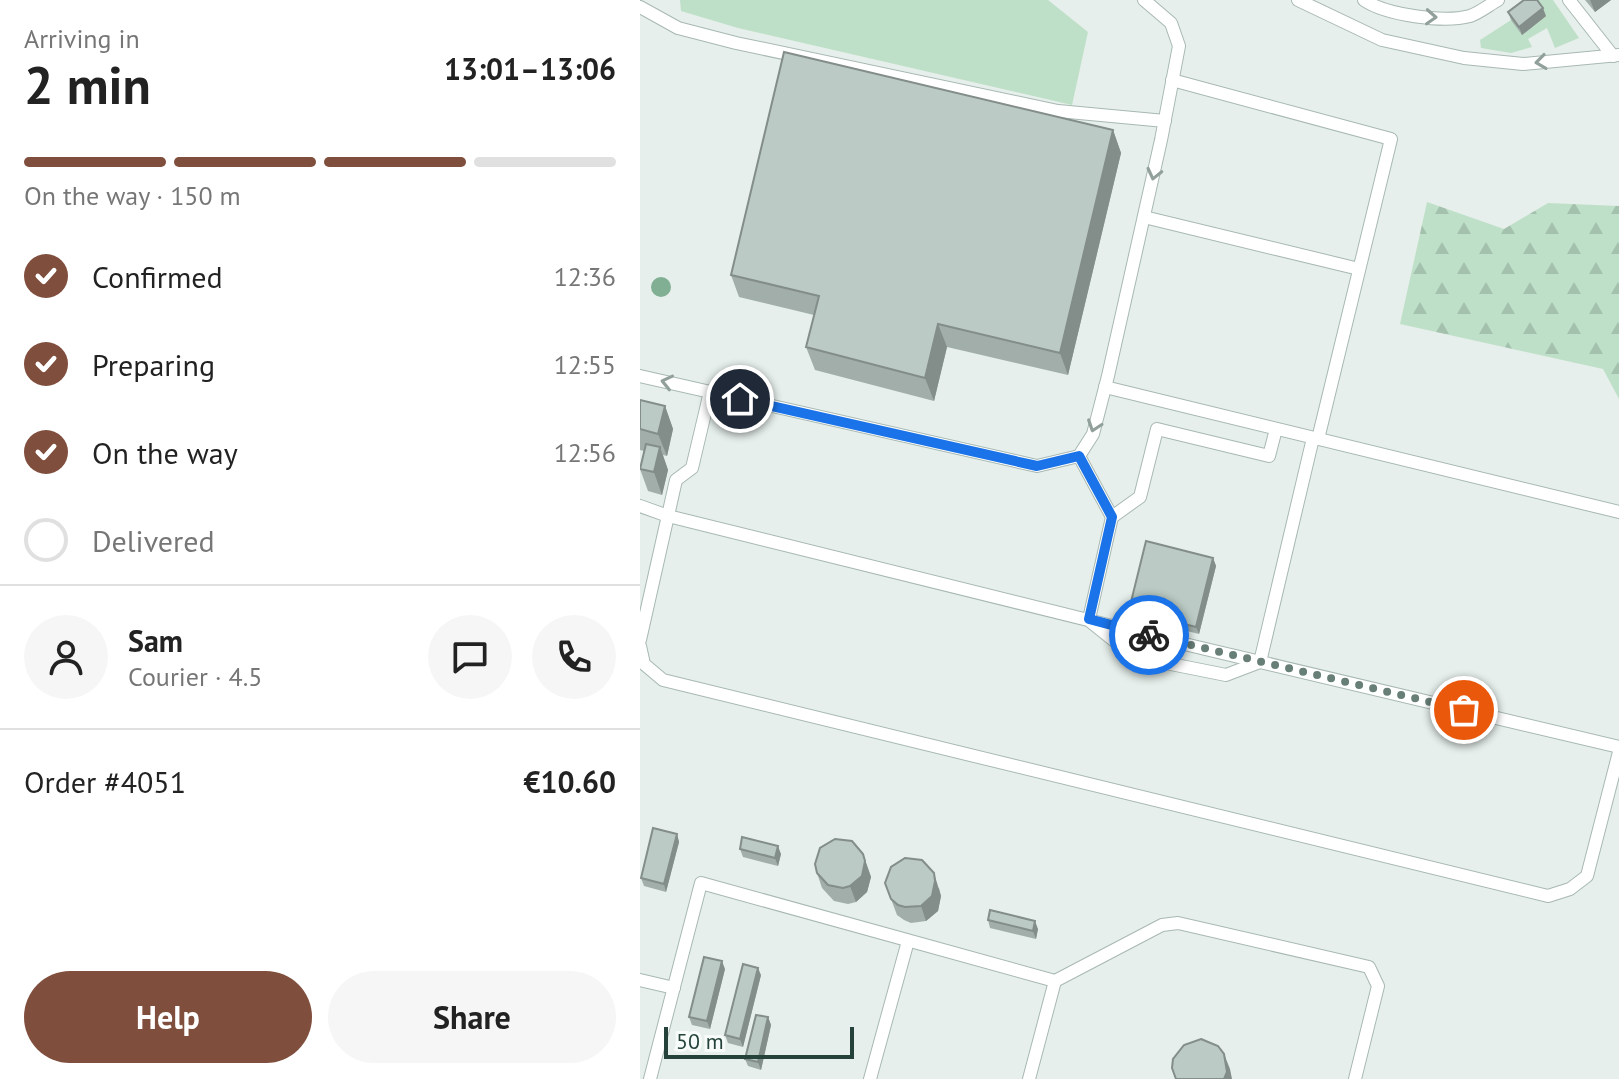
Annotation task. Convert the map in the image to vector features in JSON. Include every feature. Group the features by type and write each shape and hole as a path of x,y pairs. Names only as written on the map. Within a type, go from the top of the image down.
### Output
{"lane":[{"path":"640,376 1037,466 1079,456 1093,434 1105,387 1179,46 1171,23 1144,0"},
{"path":"1298,0 1382,40 1464,58 1523,64 1616,55"},
{"path":"1364,0 1373,6 1429,18 1470,16 1498,0"},
{"path":"1569,0 1616,55"},
{"path":"640,7 678,28 736,43 1058,111 1165,121"},
{"path":"1172,80 1391,139 1260,662"},
{"path":"1144,217 1359,269"},
{"path":"1105,387 1619,512"},
{"path":"640,506 668,516 1619,749 1587,876 1570,889 1548,896 663,680 644,664 640,643 668,516 676,480 692,468 710,392"},
{"path":"1112,517 1140,497 1157,429 1269,456 1276,429"},
{"path":"1079,456 1112,517 1089,619"},
{"path":"1089,619 1121,646 1146,659 1226,675 1260,662"},
{"path":"650,1079 701,883 1055,981 1162,925 1178,923 1369,967 1378,986 1355,1079"},
{"path":"870,1079 908,941"},
{"path":"640,980 674,988"},
{"path":"1029,1079 1055,981"}],"green space":[{"path":"680,0 1048,0 1088,32 1072,105 738,28 681,11"},
{"path":"1530,0 1553,0 1579,38 1555,48 1547,28 1528,39 1532,47 1511,53 1481,48 1480,40 1511,20"},
{"path":"1427,202 1504,229 1548,203 1619,206 1619,399 1603,369 1400,324"}],"building":[{"path":"1524,0 1537,0 1543,8 1519,27 1508,12"},
{"path":"784,52 1113,130 1060,353 938,324 925,378 806,347 819,296 731,275"},
{"path":"640,400 665,406 658,434 640,429"},
{"path":"646,444 660,447 654,472 640,469"},
{"path":"1146,541 1213,558 1196,627 1129,610"},
{"path":"653,828 677,834 664,884 641,878"},
{"path":"742,837 778,846 775,858 740,849"},
{"path":"835,839 852,841 865,861 862,876 843,888 828,885 817,873 815,864 820,848"},
{"path":"905,858 922,860 934,873 932,896 921,906 898,905 891,899 885,883 891,867"},
{"path":"990,910 1035,921 1033,931 988,920"},
{"path":"704,957 722,961 707,1021 689,1017"},
{"path":"743,964 758,968 740,1039 725,1035"},
{"path":"756,1015 768,1017 758,1062 745,1059"},
{"path":"1201,1039 1218,1046 1224,1054 1227,1072 1224,1079 1176,1079 1173,1059 1184,1045"}],"way so far":[{"path":"1149,635 1464,710"}],"route":[{"path":"740,399 1037,466 1079,456 1112,517 1089,619 1149,635"}]}
